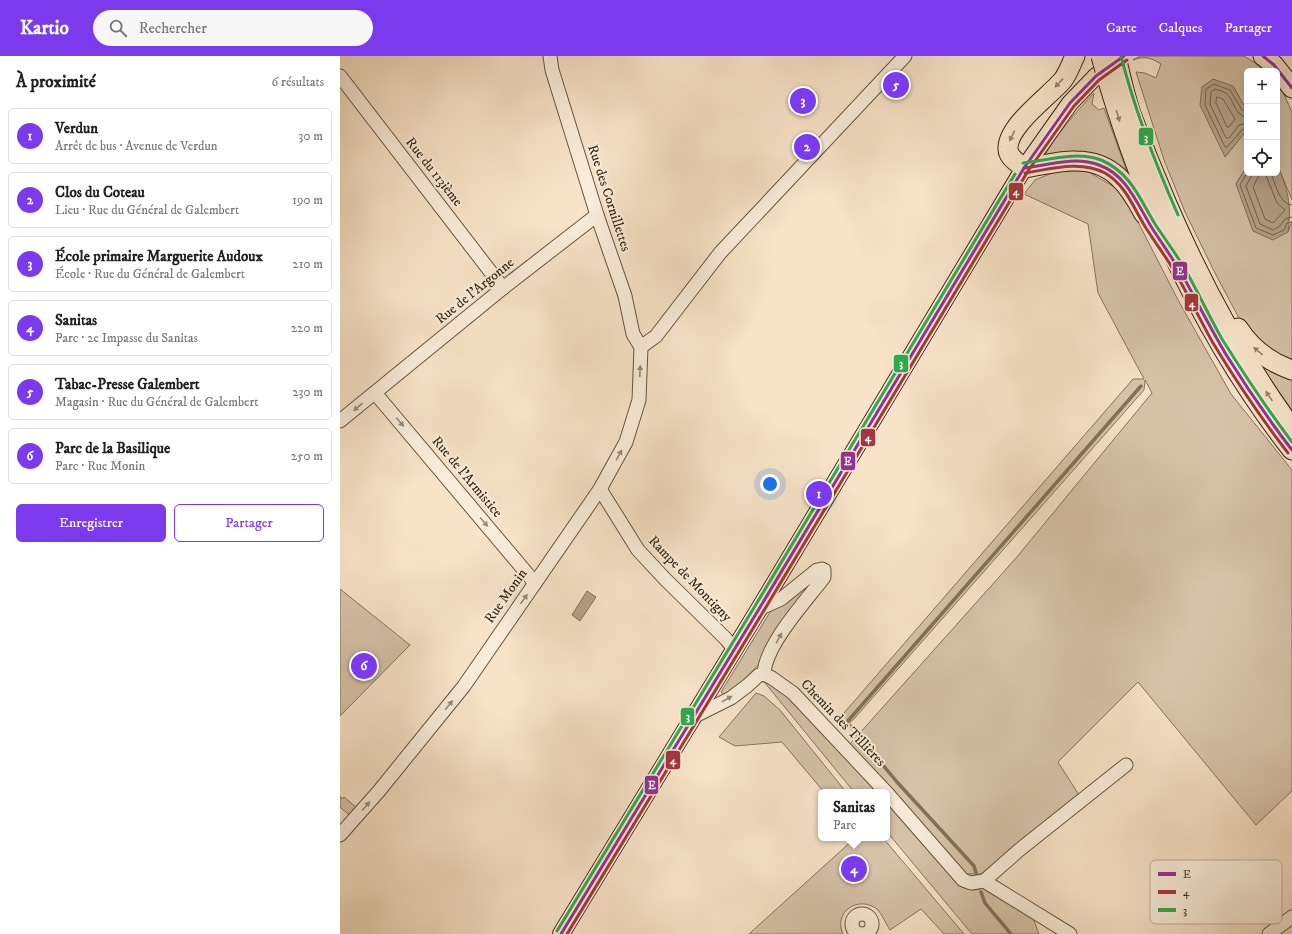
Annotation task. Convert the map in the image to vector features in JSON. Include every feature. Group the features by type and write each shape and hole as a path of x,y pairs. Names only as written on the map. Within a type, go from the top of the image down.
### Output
{"highway":[{"path":"1075,56 1063,80 1017,125 1009,137 1008,148 1011,157 1024,168 1075,160 1097,164 1109,170 1127,184 1147,220 1252,346 1266,358 1292,370"},
{"path":"1101,56 1116,65 1130,112 1208,324 1271,424 1292,450"},
{"path":"1263,56 1274,65 1292,88"},
{"path":"1186,266 1272,400 1292,428"}],"main road":[{"path":"561,934 693,718 1024,168 1070,103 1096,76 1116,65"}],"street":[{"name":"Rue des Cornillettes","path":"550,56 552,70 597,215 625,296 633,334 642,348"},
{"path":"642,348 656,336 720,253 905,56"},
{"name":"Rue du 113ième","path":"340,76 503,288"},
{"name":"Rue de l'Argonne","path":"340,421 503,288 597,215"},
{"name":"Rue Monin","path":"340,835 379,791 459,693 600,489 626,442 639,400 642,348"},
{"name":"Rue de l'Armistice","path":"375,392 535,583"},
{"name":"Rampe de Montigny","path":"600,489 638,550 726,639 734,649"},
{"path":"693,718 731,698 759,675 764,674 769,656 782,633 822,581 824,577 824,570 817,570 781,599 758,609"},
{"name":"Chemin des Tillières","path":"764,674 793,693 882,789"},
{"path":"1070,934 984,881 1018,851 1126,766"},
{"name":"Chemin des Tillières","path":"890,798 963,880 971,883 984,881"},
{"path":"1269,934 1292,917"}],"shaded area":[{"path":"1140,56 1244,56 1262,68 1244,68 1244,106 1233,86 1225,157 1244,134 1244,171 1236,184 1288,232 1292,221 1292,364 1276,360 1240,320 1215,273 1185,212 1164,160 1136,72 1145,73 1156,78 1161,64 1147,58 1133,60"},
{"path":"1280,89 1283,92 1292,112 1292,200 1280,171"},
{"path":"1094,93 1092,104 1099,110 1104,108 1130,180 1042,160 1066,125"},
{"path":"1057,171 1087,171 1116,188 1133,212 1178,300 1231,394 1292,470 1292,791 1256,825 1138,682 1058,762 1079,795 981,874 964,874 850,744 1016,558 1152,393 1145,380 1144,390 853,720 843,726 844,713 1133,379 1144,379 1098,293 1088,224 1024,194 1035,180"},
{"path":"1259,365 1276,374 1292,379 1292,410"},
{"path":"819,574 759,664 747,677 725,695 721,692 772,609"},
{"path":"340,589 410,645 340,716"},
{"path":"761,678 773,682 878,789 852,789"},
{"path":"756,693 764,696 780,710 844,789 821,789 782,742 735,746 719,737"},
{"path":"340,796 342,799 344,797 357,808 349,815 340,807"},
{"path":"890,802 962,887 974,890 985,888 1033,918 1039,934 972,934 890,836"},
{"path":"852,841 886,841 964,934 944,934 921,909 890,930 877,909 870,905 862,904 849,908 844,913 841,919 843,934 749,934"}],"water":[{"path":"1213,79 1233,86 1244,106 1244,134 1225,157 1200,105 1202,87"},
{"path":"1244,171 1244,176 1280,176 1280,172 1288,197 1290,213 1288,232 1273,240 1253,231 1236,184"},
{"path":"587,591 596,597 580,621 572,615"}],"waterway":[{"path":"976,873 974,866 897,782 847,722 1141,386"},
{"path":"981,892 985,903 1011,934"}],"transit line":[{"name":"3","path":"1121,56 1146,137 1178,215"},
{"name":"E","path":"561,934 759,609 1024,168 1070,103 1096,76 1124,56"},
{"name":"E","path":"1263,56 1274,65 1292,88"},
{"name":"4","path":"567,934 763,612 1028,171 1074,106 1099,80 1127,60"},
{"name":"3","path":"1023,163 1072,156 1092,157 1111,165 1127,179 1185,269 1222,339 1292,442"},
{"name":"E","path":"1024,168 1071,161 1090,162 1109,170 1124,183 1180,271 1215,335 1242,380 1292,450"},
{"name":"4","path":"1025,173 1065,167 1086,167 1105,173 1119,184 1173,268 1222,357 1258,413 1288,453"},
{"name":"3","path":"557,931 1015,174"}],"place":[{"name":"Tabac-Presse Galembert","path":"896,85"},
{"name":"École primaire Marguerite Audoux","path":"803,101"},
{"name":"Clos du Coteau","path":"807,147"},
{"name":"Verdun","path":"819,494"},
{"name":"Parc de la Basilique","path":"364,666"},
{"name":"Sanitas","path":"854,869"}]}
